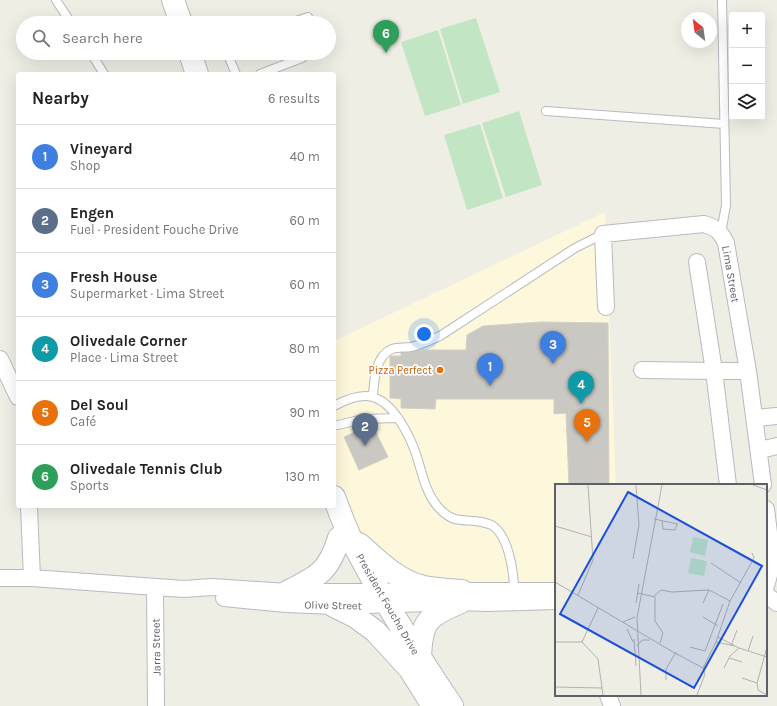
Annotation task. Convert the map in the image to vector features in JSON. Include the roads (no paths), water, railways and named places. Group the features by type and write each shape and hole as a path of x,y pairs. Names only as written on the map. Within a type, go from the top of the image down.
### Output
{"street":[{"path":"164,0 169,16"},
{"path":"173,0 179,16"},
{"name":"Lima Street","path":"603,234 704,224 715,227 721,233 726,243 748,371 760,450 763,484"},
{"path":"603,234 606,307"},
{"path":"697,262 714,372 728,484"},
{"path":"0,359 16,393"},
{"path":"642,370 714,372 748,371"},
{"path":"755,418 777,416"},
{"path":"760,450 777,446"},
{"name":"President Fouche Drive","path":"336,505 344,537"},
{"path":"29,508 32,578"},
{"name":"President Fouche Drive","path":"326,508 414,663 433,706"},
{"path":"767,517 772,557 767,581"},
{"path":"287,592 314,578 323,571 344,537 407,580 423,587 462,596"},
{"name":"Olive Street","path":"0,578 32,578 155,588 184,589 212,587 376,598 462,596 514,591 555,591"},
{"name":"Jarra Street","path":"155,588 156,706"},
{"name":"Olive Street","path":"184,589 212,597 286,604 334,606 376,598"},
{"path":"334,606 356,617 414,663 422,633 427,621 436,613 462,596"},
{"name":"Olive Street","path":"462,596 487,603 555,601"},
{"path":"767,596 777,603"},
{"name":"President Fouche Drive","path":"414,663 452,706"},
{"path":"608,696 612,706"}],"lane":[{"path":"56,0 66,16"},
{"path":"721,233 726,215 722,0"},
{"path":"95,60 103,72"},
{"path":"230,60 235,72"},
{"path":"265,72 297,60"},
{"path":"546,111 724,124"},
{"path":"373,396 377,369 387,352 392,349 419,345 440,336 575,248 603,234"},
{"path":"336,405 353,398 373,396 381,399 394,411 410,438 427,489 437,506 446,515 456,520 481,522 493,526 502,537 509,552 514,591"},
{"path":"338,425 363,419 398,418"}],"place":[{"name":"Olivedale Tennis Club","path":"386,53"},
{"name":"Fresh House","path":"553,364"},
{"name":"Pizza Perfect","path":"440,370"},
{"name":"Vineyard","path":"490,386"},
{"name":"Olivedale Corner","path":"581,404"},
{"name":"Del Soul","path":"587,442"},
{"name":"Engen","path":"365,446"}]}
